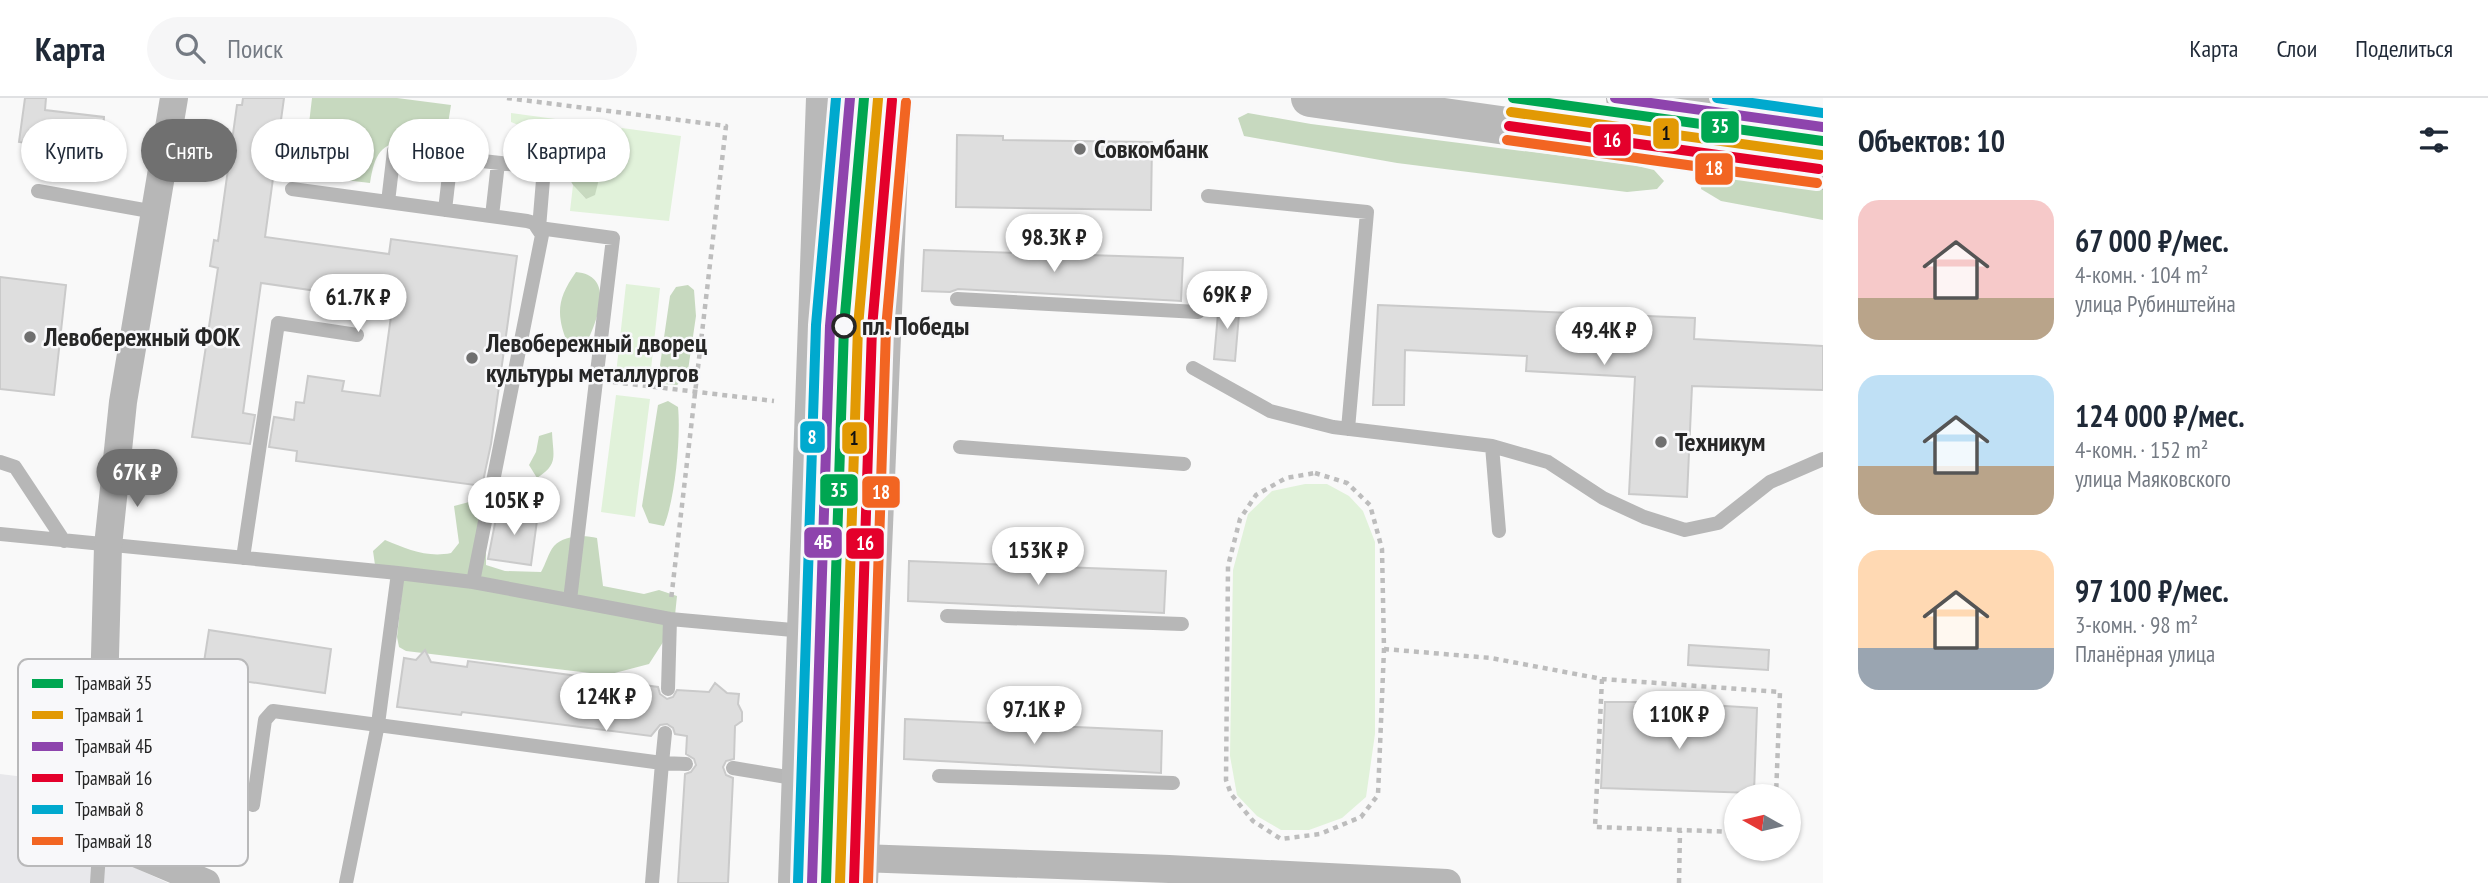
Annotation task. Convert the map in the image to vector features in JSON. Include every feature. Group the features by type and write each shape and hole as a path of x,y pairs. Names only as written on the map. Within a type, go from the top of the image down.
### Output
{"main road":[{"path":"797,883 825,98"},
{"path":"859,871 892,98"},
{"path":"1310,98 1823,171"},
{"path":"1625,98 1683,102 1823,127"}],"street":[{"path":"105,659 108,546 123,402 174,98"},
{"path":"166,866 206,883"},
{"path":"859,871 1447,883"}],"lane":[{"path":"473,582 542,242 539,228 544,168 489,162"},
{"path":"492,216 498,163"},
{"path":"388,202 390,182"},
{"path":"445,210 448,182"},
{"path":"292,190 527,221 539,228 613,238 570,600"},
{"path":"38,191 155,212"},
{"path":"1208,196 1367,212 1348,429"},
{"path":"957,299 1198,312"},
{"path":"243,558 278,323 357,335"},
{"path":"1193,368 1270,411 1348,429 1492,446 1548,462 1603,498 1644,517 1685,530 1718,523 1770,482 1823,459"},
{"path":"1492,446 1499,531"},
{"path":"960,447 1184,464"},
{"path":"0,462 17,469 64,541"},
{"path":"0,534 473,582 670,619 806,631"},
{"path":"346,883 378,724 398,573"},
{"path":"947,616 1182,624"},
{"path":"668,689 670,619"},
{"path":"253,805 265,720 270,713 277,711 686,764"},
{"path":"652,883 665,733"},
{"path":"733,768 800,780"},
{"path":"939,776 1173,783"}],"path":[{"path":"507,98 726,125 670,619"},
{"path":"595,379 774,401"},
{"path":"1315,473 1346,483 1370,505 1382,550 1384,649 1378,795 1361,817 1320,835 1281,839 1253,821 1231,794 1226,780 1228,566 1240,519 1256,495 1286,478 1315,473"},
{"path":"1384,649 1491,658 1602,678 1780,692 1776,784"},
{"path":"1602,678 1595,827 1724,832"},
{"path":"1679,883 1681,831"}],"shaded area":[{"path":"0,774 18,776 18,866 131,866 168,883 0,883"}],"green space":[{"path":"312,98 397,98 451,105 449,119 388,119 388,146 378,155 374,167 374,119 310,119"},
{"path":"511,113 555,119 511,119"},
{"path":"1248,113 1311,124 1633,165 1654,170 1664,181 1657,189 1627,192 1397,163 1244,136 1238,118"},
{"path":"630,129 681,136 669,221 570,211 573,185 586,199 580,182 630,182"},
{"path":"1712,172 1823,189 1823,220 1721,201 1701,189 1702,175"},
{"path":"571,182 598,182 595,195 586,199"},
{"path":"576,272 589,275 597,282 600,292 597,315 584,349 569,347 560,317 565,291"},
{"path":"626,284 660,288 650,378 616,374"},
{"path":"688,285 694,290 696,316 687,377 677,385 663,384 660,365 670,296 676,287"},
{"path":"616,395 650,399 635,517 601,512"},
{"path":"668,401 678,407 679,434 674,484 664,526 649,523 642,506 658,405"},
{"path":"552,432 552,464 537,478 529,465 536,452 539,436"},
{"path":"1305,484 1327,484 1349,496 1363,511 1375,542 1375,734 1366,797 1342,818 1309,830 1281,830 1257,816 1237,795 1230,756 1233,570 1248,514 1272,491"},
{"path":"473,501 491,505 486,565 505,571 541,572 558,542 580,536 592,537 597,538 603,586 644,594 659,590 677,596 674,625 649,664 607,675 406,651 399,647 397,637 402,591 375,565 373,551 385,540 425,553 451,553 459,543 454,506"}],"building":[{"path":"25,98 46,98 45,110 104,117 104,119 22,119"},
{"path":"243,98 284,98 281,119 251,119 251,182 273,182 265,237 389,254 391,239 517,256 491,444 482,486 296,461 297,451 269,447 274,417 294,420 296,402 304,403 308,376 344,381 342,391 380,396 393,302 261,283 243,413 255,415 250,444 192,437 218,268 210,266 214,240 218,241 226,182 237,182 235,119 237,105 242,105"},
{"path":"957,135 1003,136 1003,140 1152,142 1151,210 956,207"},
{"path":"924,250 1183,258 1181,301 958,289 950,292 922,291"},
{"name":"Левобережный ФОК","path":"0,277 66,285 54,395 0,389"},
{"path":"1219,302 1240,303 1235,361 1214,359"},
{"name":"Техникум","path":"1378,305 1695,318 1694,339 1823,346 1823,390 1692,386 1687,497 1629,494 1635,377 1526,371 1527,356 1405,350 1404,405 1373,405"},
{"path":"498,508 538,513 531,565 488,559"},
{"path":"909,561 1166,571 1164,613 908,601"},
{"path":"209,630 331,649 325,693 248,682 248,659 204,659"},
{"path":"1689,645 1769,650 1768,670 1688,665"},
{"path":"425,650 431,662 467,667 468,661 658,687 660,694 667,699 673,697 677,690 709,692 715,683 727,693 739,694 742,721 735,726 734,759 726,761 723,767 726,775 733,778 728,883 678,883 685,774 691,772 696,765 694,759 686,754 687,736 675,734 673,728 667,724 660,725 651,736 462,712 461,715 397,707 404,658 416,660"},
{"path":"1605,702 1654,702 1655,734 1707,736 1709,705 1757,708 1754,784 1724,784 1724,792 1601,788"},
{"path":"905,719 1162,731 1161,773 904,759"}],"tram line":[{"name":"8","path":"798,882 816,325 836,98"},
{"name":"4Б","path":"812,883 830,326 850,98"},
{"name":"35","path":"826,883 844,326 864,98"},
{"name":"35","path":"1513,98 1823,141"},
{"name":"4Б","path":"1615,98 1823,127"},
{"name":"8","path":"1717,98 1823,113"},
{"name":"1","path":"840,883 858,327 878,99"},
{"name":"16","path":"854,883 872,328 892,100"},
{"name":"18","path":"868,883 886,329 906,102"},
{"name":"1","path":"1511,112 1821,155"},
{"name":"16","path":"1509,126 1819,169"},
{"name":"18","path":"1507,140 1817,183"}],"place":[{"name":"Совкомбанк","path":"1080,149"},
{"name":"пл. Победы","path":"844,326"},
{"name":"Левобережный ФОК","path":"30,337"},
{"name":"Левобережный дворец культуры металлургов","path":"472,358"},
{"name":"Техникум","path":"1661,442"}]}
